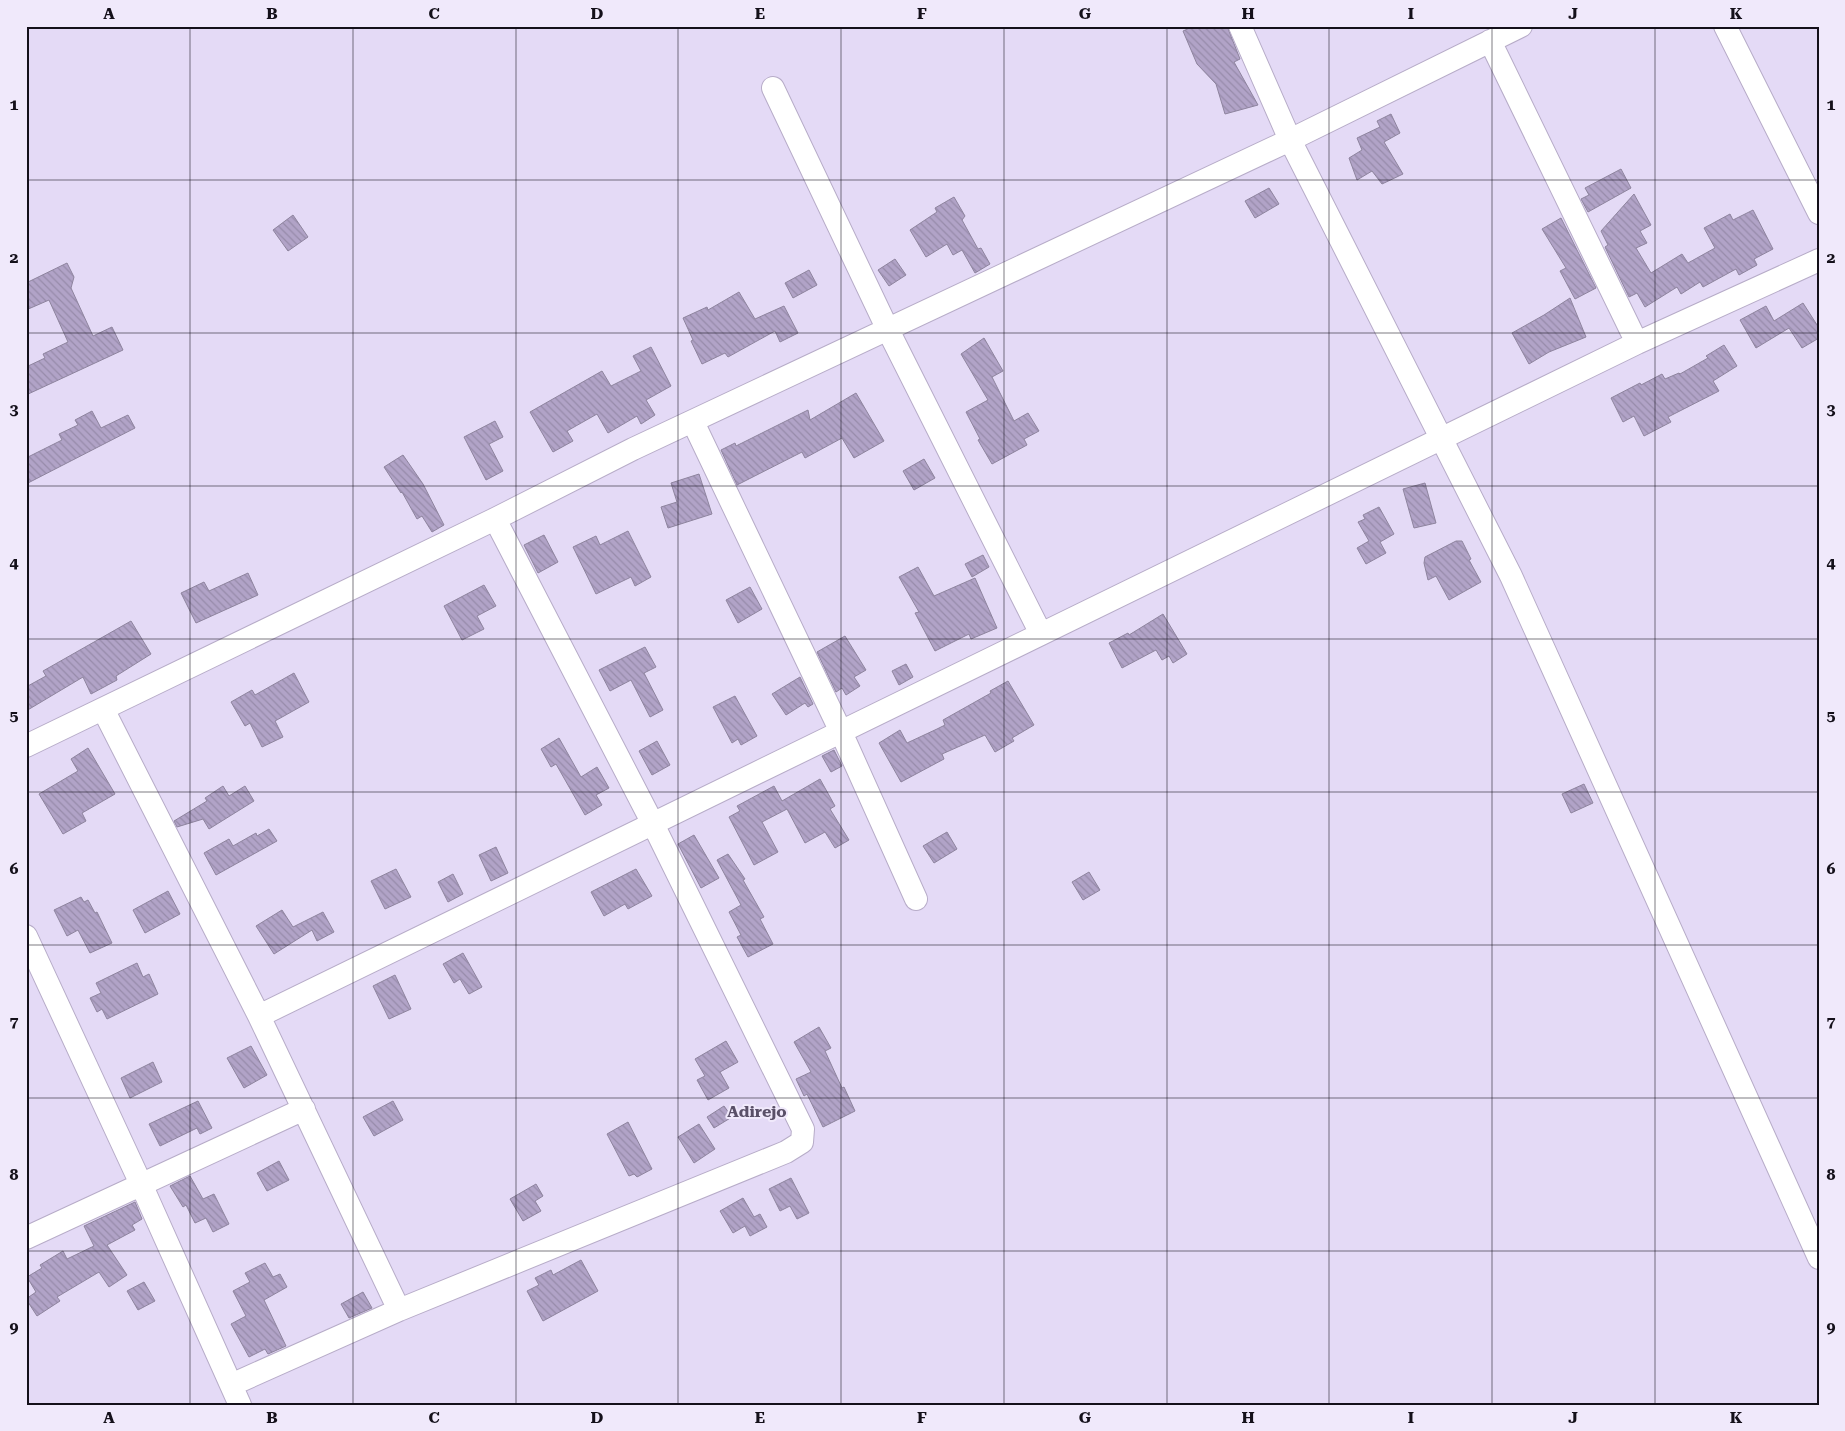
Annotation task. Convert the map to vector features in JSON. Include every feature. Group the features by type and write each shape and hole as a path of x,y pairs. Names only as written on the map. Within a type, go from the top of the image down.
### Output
{"street":[{"path":"1240,26 1290,140 1511,576 1819,1258"},
{"path":"26,746 693,422 1290,140 1521,26"},
{"path":"1725,26 1819,213"},
{"path":"1490,41 1637,343"},
{"path":"773,88 888,330 1042,634"},
{"path":"259,1016 1637,343 1819,260"},
{"path":"693,422 841,732 916,899"},
{"path":"26,936 141,1184 235,1395 398,1310 786,1152 802,1142 803,1129 653,824 495,519"},
{"path":"103,709 259,1016 398,1310"},
{"path":"26,1238 304,1109"}],"building":[{"path":"1194,26 1227,26 1240,59 1234,62 1258,105 1225,114 1216,84 1197,64 1183,31"},
{"path":"1391,114 1400,133 1384,142 1403,174 1382,184 1372,171 1357,180 1349,158 1362,150 1357,138 1380,127 1377,121"},
{"path":"1621,169 1631,188 1588,212 1581,199 1589,195 1585,188"},
{"path":"1269,188 1279,204 1255,218 1245,201"},
{"path":"1634,194 1651,225 1640,231 1647,243 1636,248 1651,273 1682,254 1688,263 1715,248 1704,228 1730,214 1733,220 1753,210 1773,249 1754,259 1757,265 1739,275 1736,269 1703,287 1700,282 1681,294 1677,287 1645,307 1637,293 1629,297 1605,247 1608,245 1601,231"},
{"path":"954,197 965,216 962,220 978,249 981,248 990,264 975,273 962,250 953,255 947,244 926,257 910,230 937,212 935,208"},
{"path":"293,215 308,237 288,251 273,230"},
{"path":"1561,218 1596,288 1575,299 1560,271 1566,268 1542,229"},
{"path":"895,259 906,275 889,286 878,270"},
{"path":"67,263 74,277 71,288 93,336 112,327 123,350 26,395 26,367 45,358 43,354 68,342 49,300 26,310 26,283"},
{"path":"809,270 817,285 793,298 785,283"},
{"path":"739,292 755,319 784,306 798,333 780,342 775,331 728,357 725,353 702,364 683,318 707,307 708,310"},
{"path":"1570,298 1586,337 1549,352 1529,364 1512,333"},
{"path":"1803,303 1819,328 1819,338 1802,348 1789,328 1756,348 1740,320 1766,306 1774,321"},
{"path":"984,338 1003,371 992,377 1014,421 1028,413 1039,431 1024,439 1027,445 992,464 978,440 980,439 966,412 988,400 961,354"},
{"path":"1724,345 1737,366 1713,381 1719,391 1668,417 1671,422 1644,436 1634,416 1623,422 1611,398 1662,374 1665,379 1680,374 1708,358 1706,356"},
{"path":"651,347 671,386 646,400 655,415 641,424 637,416 608,433 597,414 567,431 573,441 553,452 530,412 602,371 611,386 641,371 633,356"},
{"path":"856,393 884,441 854,458 842,438 805,458 802,452 737,485 721,450 735,443 736,446 808,410 810,420"},
{"path":"92,411 101,428 128,415 135,428 26,484 26,458 62,440 59,434 78,425 75,420"},
{"path":"495,421 503,437 489,444 503,471 486,480 464,437"},
{"path":"403,455 423,484 444,525 432,532 422,516 417,519 402,492 384,467"},
{"path":"924,459 935,478 914,490 903,471"},
{"path":"699,474 712,514 668,528 661,507 677,502 671,483"},
{"path":"1425,483 1436,523 1414,528 1403,489"},
{"path":"1379,507 1394,534 1380,542 1386,553 1366,564 1357,548 1369,541 1358,522 1365,519 1363,515"},
{"path":"628,531 651,577 635,586 631,577 596,594 573,547 596,536 600,545"},
{"path":"544,535 558,562 538,573 524,545"},
{"path":"1456,541 1462,541 1471,559 1469,560 1481,582 1449,600 1436,576 1428,580 1424,563 1425,557"},
{"path":"983,555 989,567 972,577 965,564"},
{"path":"918,567 934,596 975,578 997,628 971,639 969,634 935,651 915,613 919,612 899,577"},
{"path":"248,573 258,595 196,623 181,593 204,582 209,591"},
{"path":"484,585 496,606 477,616 484,629 462,640 444,606"},
{"path":"750,587 762,609 738,623 726,600"},
{"path":"1163,614 1187,654 1173,663 1169,656 1162,660 1156,650 1122,668 1109,643 1128,633 1129,635"},
{"path":"131,621 151,654 116,676 117,680 91,694 83,677 26,711 26,687 46,676 43,671"},
{"path":"845,636 866,670 854,677 860,686 846,695 842,688 836,692 817,652"},
{"path":"645,647 656,667 644,673 663,710 650,717 631,680 610,691 599,670"},
{"path":"906,664 913,677 899,685 892,671"},
{"path":"294,673 309,702 275,721 283,737 262,747 250,723 245,726 231,702 252,690 255,695"},
{"path":"800,677 813,704 808,707 805,703 786,715 772,694"},
{"path":"1008,681 1034,725 1012,738 1014,741 995,752 985,735 942,754 944,759 901,782 879,743 900,730 907,743 937,729 945,725 943,720 991,693 990,691"},
{"path":"735,696 757,736 741,745 738,739 732,743 713,707"},
{"path":"559,738 581,777 597,767 609,788 596,795 602,805 585,815 556,764 551,767 541,749"},
{"path":"657,741 670,765 652,775 639,751"},
{"path":"88,748 115,794 82,813 86,821 63,834 39,794 78,771 71,759"},
{"path":"834,750 842,766 831,772 822,756"},
{"path":"820,779 835,806 830,809 849,840 835,848 825,832 805,843 787,809 762,822 778,852 754,865 729,817 740,811 737,806 774,786 782,801"},
{"path":"1584,784 1593,803 1571,813 1562,794"},
{"path":"223,786 229,796 245,786 254,801 209,829 203,819 177,827 174,821 207,801 205,798"},
{"path":"269,829 277,841 216,875 204,853 229,839 233,846 256,833 257,836"},
{"path":"947,832 957,849 934,863 923,846"},
{"path":"694,835 719,878 701,888 678,844"},
{"path":"496,847 508,873 491,881 479,855"},
{"path":"728,854 745,879 743,880 764,917 760,919 773,944 748,957 737,937 741,935 729,912 741,905 717,860"},
{"path":"396,869 411,897 385,909 371,881"},
{"path":"636,869 652,896 628,909 625,904 604,916 591,892"},
{"path":"1089,872 1100,890 1083,900 1072,882"},
{"path":"453,874 463,894 448,902 438,882"},
{"path":"168,891 180,914 145,933 133,910"},
{"path":"81,897 84,902 88,900 95,913 97,912 112,943 90,953 78,930 67,936 54,910"},
{"path":"282,910 293,927 323,912 334,932 317,941 312,930 274,954 256,926"},
{"path":"463,953 482,987 469,994 460,979 454,983 443,964"},
{"path":"137,963 143,977 149,974 158,994 107,1019 102,1009 97,1012 90,998 101,993 96,983"},
{"path":"395,975 411,1009 389,1019 373,986"},
{"path":"819,1027 831,1048 825,1051 855,1111 823,1127 807,1094 804,1096 796,1079 811,1072 794,1042"},
{"path":"726,1041 738,1062 720,1072 729,1088 708,1100 697,1080 705,1076 695,1059"},
{"path":"251,1046 267,1075 244,1088 227,1058"},
{"path":"153,1062 162,1082 130,1098 121,1078"},
{"path":"198,1101 212,1128 200,1134 197,1128 160,1146 149,1124"},
{"path":"393,1101 403,1120 374,1136 363,1117"},
{"path":"724,1106 732,1117 714,1128 707,1117"},
{"path":"628,1122 652,1169 637,1177 634,1174 629,1176 607,1134"},
{"path":"699,1124 715,1149 694,1163 678,1137"},
{"path":"279,1161 289,1180 267,1191 257,1173"},
{"path":"190,1176 203,1199 214,1194 229,1224 213,1232 206,1218 195,1223 186,1205 183,1207 170,1186"},
{"path":"791,1178 809,1213 797,1219 790,1206 780,1211 769,1189"},
{"path":"536,1184 543,1196 535,1201 541,1211 523,1221 510,1199"},
{"path":"743,1198 754,1217 760,1214 767,1227 750,1236 745,1226 733,1233 720,1211"},
{"path":"135,1202 142,1219 132,1225 135,1230 107,1245 127,1275 109,1287 99,1272 57,1297 60,1301 37,1316 26,1299 36,1292 27,1277 42,1268 40,1265 63,1251 67,1259 94,1246 84,1226"},
{"path":"581,1260 598,1291 543,1321 527,1291 539,1285 535,1278 551,1270 553,1275"},
{"path":"265,1263 273,1277 280,1274 287,1287 264,1300 286,1346 268,1354 265,1349 249,1357 231,1324 246,1316 233,1291 250,1282 245,1273"},
{"path":"144,1282 155,1301 138,1310 127,1291"},
{"path":"363,1292 372,1308 349,1318 341,1304"}],"district":[{"name":"Adirejo","path":"757,1111"}]}
